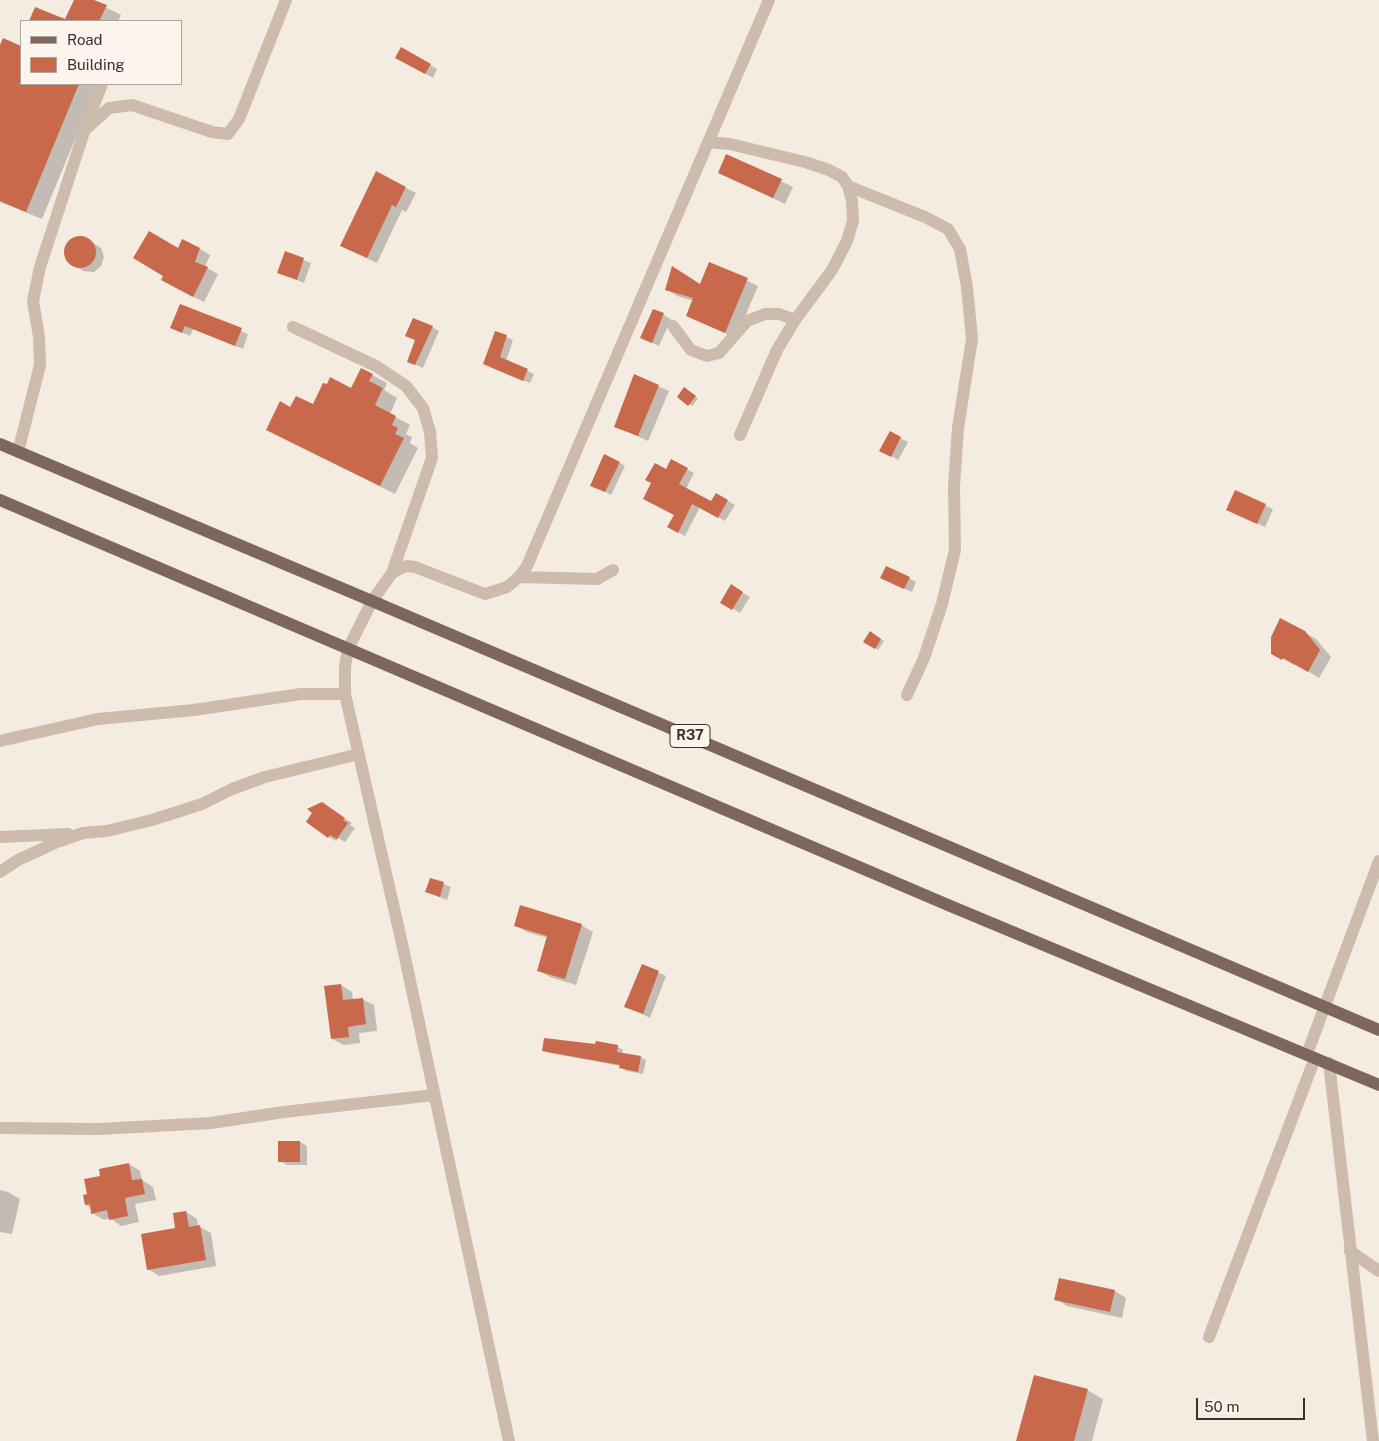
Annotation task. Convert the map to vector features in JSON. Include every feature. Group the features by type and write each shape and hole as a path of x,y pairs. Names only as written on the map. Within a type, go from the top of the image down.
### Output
{"main road":[{"name":"R37","path":"0,444 1379,1030"},
{"path":"0,500 948,905 1379,1085"}],"street":[{"path":"85,129 109,108 132,105 212,132 228,134 239,119 286,0"},
{"path":"392,574 407,566 415,567 485,594 507,587 519,577 527,566 546,526 769,0"},
{"path":"18,452 40,365 39,337 33,301 40,267 85,129 102,85"},
{"path":"708,142 730,144 805,162 829,170 842,177 848,186 852,201 853,221 847,241 832,270 795,320 777,350 740,435"},
{"path":"848,186 924,217 948,229 960,249 968,287 972,338 958,428 954,486 955,550 942,604 924,658 907,695"},
{"path":"672,326 691,350 707,356 720,353 748,321 765,314 779,314 795,320"},
{"path":"292,327 376,366 406,386 423,408 430,432 432,458 392,574 372,601 348,649 345,667 345,694 509,1441"},
{"path":"519,577 597,579 613,570"},
{"path":"0,741 98,719 194,710 301,694 345,694"},
{"path":"0,837 83,834 152,820 202,804 232,789 265,777 359,754"},
{"path":"0,872 18,860 83,834"},
{"path":"1209,1337 1311,1056 1324,1007 1379,861"},
{"path":"1329,1063 1373,1441"},
{"path":"0,1128 99,1129 211,1123 284,1112 434,1095"},
{"path":"1350,1251 1379,1271"}],"building":[{"path":"74,0 94,0 107,5 100,20 29,20 35,7 65,19"},
{"path":"3,38 20,46 20,85 79,85 26,212 0,201 0,45"},
{"path":"401,47 431,64 425,74 395,58"},
{"path":"726,154 782,179 773,198 718,173"},
{"path":"376,171 406,187 396,207 392,205 367,258 340,246"},
{"path":"149,231 178,248 182,239 200,248 195,262 208,267 193,297 161,280 163,276 133,258"},
{"path":"80,236 86,237 91,241 95,246 95,258 91,263 86,267 80,268 74,267 69,263 65,258 64,252 65,246 69,241 74,237"},
{"path":"285,251 304,258 297,280 277,273"},
{"path":"709,262 748,278 725,333 686,316 693,298 665,290 672,266 700,284"},
{"path":"180,304 242,328 235,346 185,326 182,333 170,328"},
{"path":"653,309 664,313 652,343 640,338"},
{"path":"413,318 433,326 415,365 407,362 415,340 405,336"},
{"path":"495,331 507,335 500,357 528,369 523,381 483,364"},
{"path":"361,368 373,374 369,381 383,388 375,405 396,416 392,425 398,428 395,434 404,438 380,486 266,430 280,401 290,407 296,396 313,404 323,383 327,384 330,377 351,388"},
{"path":"634,374 659,385 638,436 614,427"},
{"path":"684,387 696,396 688,406 677,397"},
{"path":"890,431 901,437 891,457 879,451"},
{"path":"604,454 620,462 605,492 590,486"},
{"path":"671,459 688,468 679,484 711,501 716,493 728,500 718,518 692,504 678,533 667,527 674,515 643,499 651,483 645,480 655,463 666,469"},
{"path":"1235,490 1266,504 1257,524 1226,510"},
{"path":"886,566 910,577 904,589 880,578"},
{"path":"731,584 743,592 732,610 720,603"},
{"path":"1280,618 1305,631 1320,650 1308,672 1283,658 1282,660 1271,654 1271,637"},
{"path":"870,631 881,639 875,649 863,642"},
{"path":"322,802 345,818 343,820 348,823 337,839 330,835 328,838 306,822 312,813 307,809"},
{"path":"430,878 444,882 440,897 425,892"},
{"path":"520,905 582,924 565,979 537,971 547,936 514,926"},
{"path":"642,964 659,971 643,1014 624,1007"},
{"path":"341,984 343,1000 363,998 366,1024 348,1027 349,1037 331,1039 324,986"},
{"path":"544,1038 595,1044 596,1041 618,1045 617,1052 641,1056 638,1072 619,1068 620,1065 542,1051"},
{"path":"278,1141 300,1141 300,1162 278,1162"},
{"path":"129,1163 132,1180 142,1179 145,1194 125,1198 128,1216 109,1220 107,1210 91,1214 90,1204 85,1205 83,1195 87,1194 84,1179 100,1176 99,1169"},
{"path":"186,1211 189,1227 200,1225 206,1260 147,1270 141,1234 175,1228 173,1213"},
{"path":"1059,1278 1115,1290 1110,1312 1054,1300"},
{"path":"1034,1375 1088,1389 1074,1441 1016,1441"}]}
